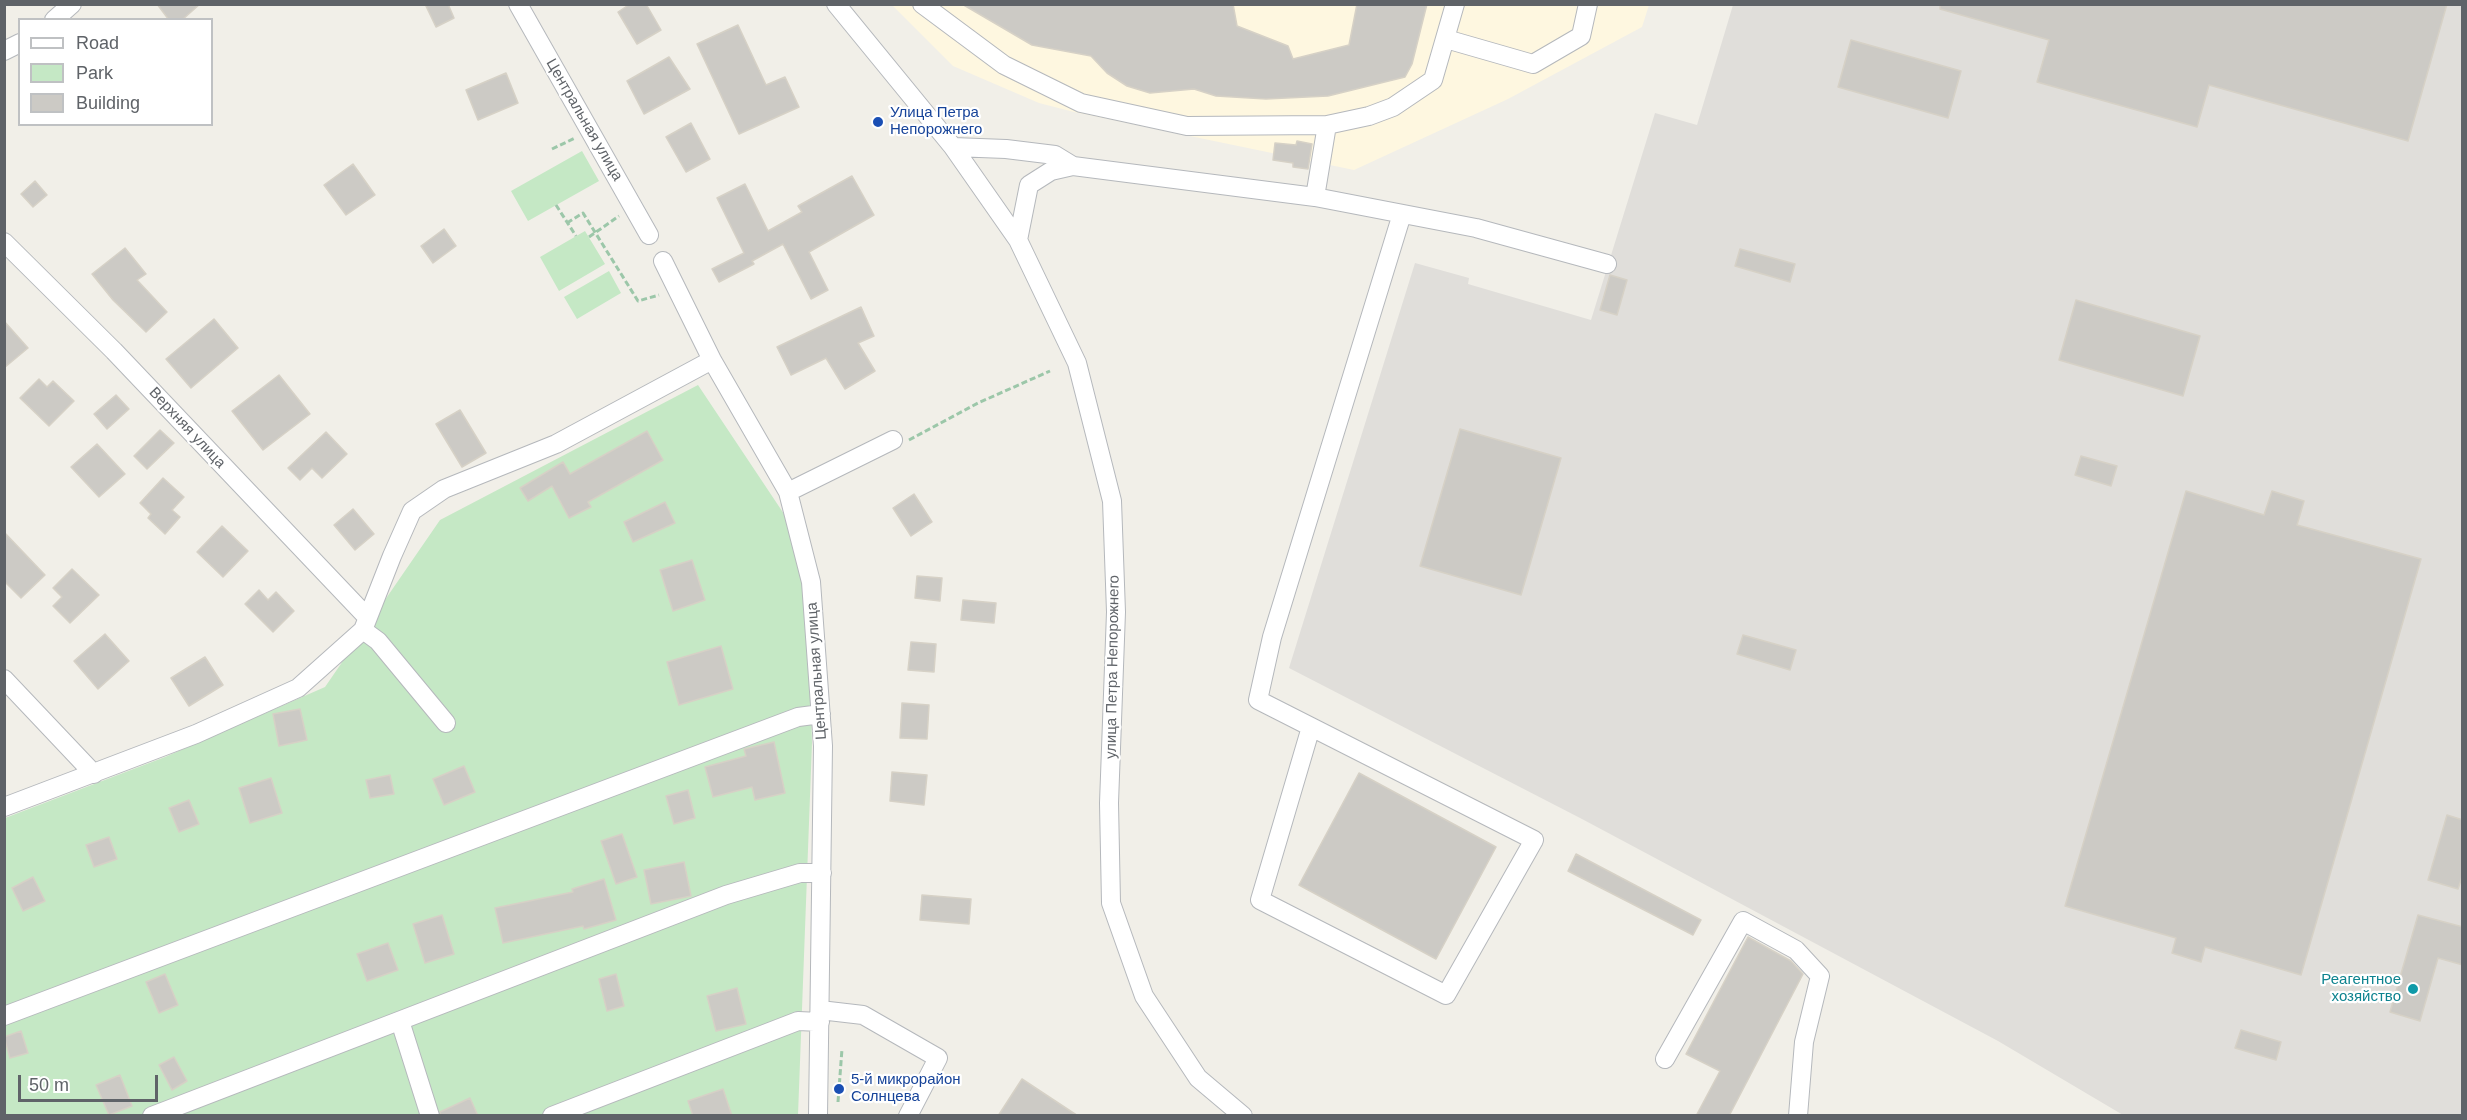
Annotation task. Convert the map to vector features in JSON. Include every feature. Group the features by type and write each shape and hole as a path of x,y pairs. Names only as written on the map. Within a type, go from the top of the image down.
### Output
{"street":[{"path":"56,18 72,4"},
{"name":"Центральная улица","path":"518,4 649,235"},
{"name":"улица Петра Непорожнего","path":"836,4 953,147 1018,240 1077,363 1112,501 1116,612 1109,803 1111,903 1144,996 1198,1078 1243,1116"},
{"path":"922,4 1004,66 1081,103 1187,126 1327,124 1369,116 1393,107 1417,93 1433,80 1455,4"},
{"path":"1446,39 1533,64 1581,36 1588,4"},
{"path":"4,51 18,44"},
{"path":"1315,197 1327,124"},
{"path":"953,147 1006,149 1055,155 1073,166"},
{"path":"1018,240 1029,185 1051,171 1073,166 1315,197 1476,228 1607,264"},
{"path":"1311,727 1260,900 1446,995 1534,840 1258,700 1272,637 1402,214"},
{"name":"Верхняя улица","path":"4,242 114,351 365,624 446,723"},
{"name":"Центральная улица","path":"663,261 712,360 788,492 811,582 823,746 818,1116"},
{"path":"4,807 196,734 298,688 365,624 412,511 444,489 556,444 712,360"},
{"path":"788,492 893,440"},
{"path":"4,679 94,774"},
{"path":"4,1016 776,725 798,717 821,714"},
{"path":"153,1116 726,895 800,873 822,873"},
{"path":"1665,1059 1743,921 1796,950 1820,976 1804,1042 1798,1116"},
{"path":"552,1116 798,1021 820,1016 863,1015 938,1058 908,1116"},
{"path":"400,1021 430,1116"}],"path":[{"path":"552,149 590,130"},
{"path":"556,205 576,236"},
{"path":"589,237 633,206"},
{"path":"567,223 583,213 638,301 667,293"},
{"path":"893,440 910,440 978,403 1050,371"},
{"path":"838,1104 842,1049"}],"shaded area":[{"path":"892,5 1649,5 1642,27 1508,99 1354,170 1039,103 953,66"},
{"path":"1733,5 2462,5 2462,1115 2123,1115 1998,1041 1582,819 1289,668 1415,263 1469,278 1468,284 1591,320 1655,113 1697,125"}],"green space":[{"path":"582,151 599,181 528,221 511,191"},
{"path":"585,231 605,264 559,291 540,257"},
{"path":"609,271 621,293 577,319 564,297"},
{"path":"698,385 806,547 812,743 798,1115 5,1116 5,818 165,757 325,687 440,520"}],"building":[{"path":"157,4 200,4 184,18 168,18"},
{"path":"425,4 448,4 454,18 436,27"},
{"path":"630,4 646,4 661,30 637,44 618,12"},
{"path":"962,4 1233,4 1237,26 1288,46 1293,59 1349,45 1357,4 1427,4 1412,64 1405,77 1328,96 1266,99 1216,96 1194,89 1150,93 1127,86 1107,73 1091,56 1032,45"},
{"path":"1940,4 2447,4 2408,141 2209,85 2197,127 2037,82 2049,40 1940,9"},
{"path":"738,25 766,85 785,77 799,107 739,134 697,44"},
{"path":"1851,40 1961,71 1948,118 1838,87"},
{"path":"669,57 690,89 644,114 627,81"},
{"path":"506,73 518,103 478,120 466,90"},
{"path":"691,123 710,159 686,172 666,137"},
{"path":"1297,141 1312,144 1308,169 1293,167 1293,163 1273,160 1275,143 1296,145"},
{"path":"353,164 375,195 346,215 324,185"},
{"path":"852,176 874,215 809,252 828,290 811,299 783,244 752,261 754,264 719,282 712,269 744,253 717,198 745,184 768,231 802,212 798,206"},
{"path":"35,181 47,195 33,207 21,194"},
{"path":"444,229 456,246 433,263 421,246"},
{"path":"125,248 146,274 137,280 167,312 146,332 113,300 92,274"},
{"path":"1740,249 1795,264 1790,282 1735,266"},
{"path":"1610,275 1627,280 1617,315 1600,310"},
{"path":"2076,300 2200,336 2183,396 2059,360"},
{"path":"861,307 874,336 858,343 875,371 845,389 826,358 791,375 777,347"},
{"path":"214,319 238,348 191,388 166,359"},
{"path":"4,321 28,348 4,368"},
{"path":"279,375 310,414 263,450 232,411"},
{"path":"39,379 47,387 53,381 74,401 49,426 20,398"},
{"path":"116,395 129,409 107,429 94,414"},
{"path":"460,410 486,453 462,467 436,424"},
{"path":"1460,429 1561,458 1521,595 1420,566"},
{"path":"160,430 174,443 147,469 134,456"},
{"path":"647,431 663,460 588,502 591,507 569,518 552,486 528,501 520,488 563,462 570,474"},
{"path":"326,432 347,454 322,478 312,468 300,480 288,468"},
{"path":"97,444 125,474 99,497 71,467"},
{"path":"2081,456 2117,466 2111,486 2075,475"},
{"path":"163,478 184,497 172,510 180,517 165,534 148,518 151,514 140,503"},
{"path":"2186,491 2264,515 2272,491 2304,501 2297,525 2421,559 2301,975 2205,947 2201,962 2172,953 2176,938 2065,906"},
{"path":"914,494 932,522 911,536 893,508"},
{"path":"665,502 675,523 633,542 624,522"},
{"path":"353,509 374,534 355,550 334,525"},
{"path":"222,526 248,551 223,577 197,552"},
{"path":"4,532 45,575 21,598 4,581"},
{"path":"692,560 705,600 673,611 660,570"},
{"path":"72,569 99,595 70,623 53,606 62,597 53,588"},
{"path":"917,576 942,578 940,601 915,598"},
{"path":"259,590 268,600 276,592 294,611 273,632 245,604"},
{"path":"963,600 996,603 994,623 961,620"},
{"path":"105,634 129,661 98,689 74,661"},
{"path":"1743,635 1796,650 1790,670 1737,654"},
{"path":"911,642 936,644 934,672 908,670"},
{"path":"721,646 733,689 679,705 667,662"},
{"path":"205,657 223,685 189,706 171,678"},
{"path":"902,703 929,705 927,739 900,738"},
{"path":"300,709 307,740 279,746 273,714"},
{"path":"774,742 785,793 755,800 752,787 713,797 705,767 746,756 744,749"},
{"path":"464,766 475,792 444,805 433,779"},
{"path":"892,772 927,775 924,805 890,801"},
{"path":"1359,773 1496,847 1436,959 1299,885"},
{"path":"390,775 394,794 370,798 366,780"},
{"path":"271,778 282,813 250,823 239,788"},
{"path":"688,790 695,818 674,824 666,796"},
{"path":"189,800 199,824 179,832 169,808"},
{"path":"2447,815 2463,820 2463,874 2458,889 2428,880"},
{"path":"622,834 637,877 616,884 601,841"},
{"path":"109,837 117,859 94,867 86,845"},
{"path":"1576,854 1701,920 1693,935 1568,871"},
{"path":"684,862 691,896 651,904 644,870"},
{"path":"33,877 45,901 23,911 12,888"},
{"path":"604,879 616,920 584,929 583,926 503,943 495,908 573,892 572,889"},
{"path":"922,895 971,899 969,924 920,920"},
{"path":"442,915 454,954 425,963 413,924"},
{"name":"Реагентное хозяйство","path":"2418,915 2463,927 2463,965 2438,958 2420,1021 2390,1012"},
{"path":"1748,937 1791,961 1803,974 1729,1116 1696,1116 1720,1071 1686,1054"},
{"path":"388,943 398,970 367,981 357,954"},
{"path":"165,974 178,1005 159,1013 146,982"},
{"path":"616,974 624,1006 607,1011 599,979"},
{"path":"737,988 746,1024 716,1031 707,996"},
{"path":"2241,1030 2281,1042 2276,1060 2235,1048"},
{"path":"21,1031 28,1053 10,1058 4,1037"},
{"path":"174,1057 187,1081 172,1090 159,1065"},
{"path":"120,1075 132,1106 109,1115 96,1085"},
{"path":"1022,1079 1078,1116 998,1116"},
{"path":"723,1089 732,1116 693,1116 688,1101"},
{"path":"470,1098 478,1116 441,1116 440,1112"}],"place":[{"name":"Улица Петра Непорожнего","path":"878,122"},
{"name":"Реагентное хозяйство","path":"2413,989"},
{"name":"5-й микрорайон Солнцева","path":"839,1089"}]}
